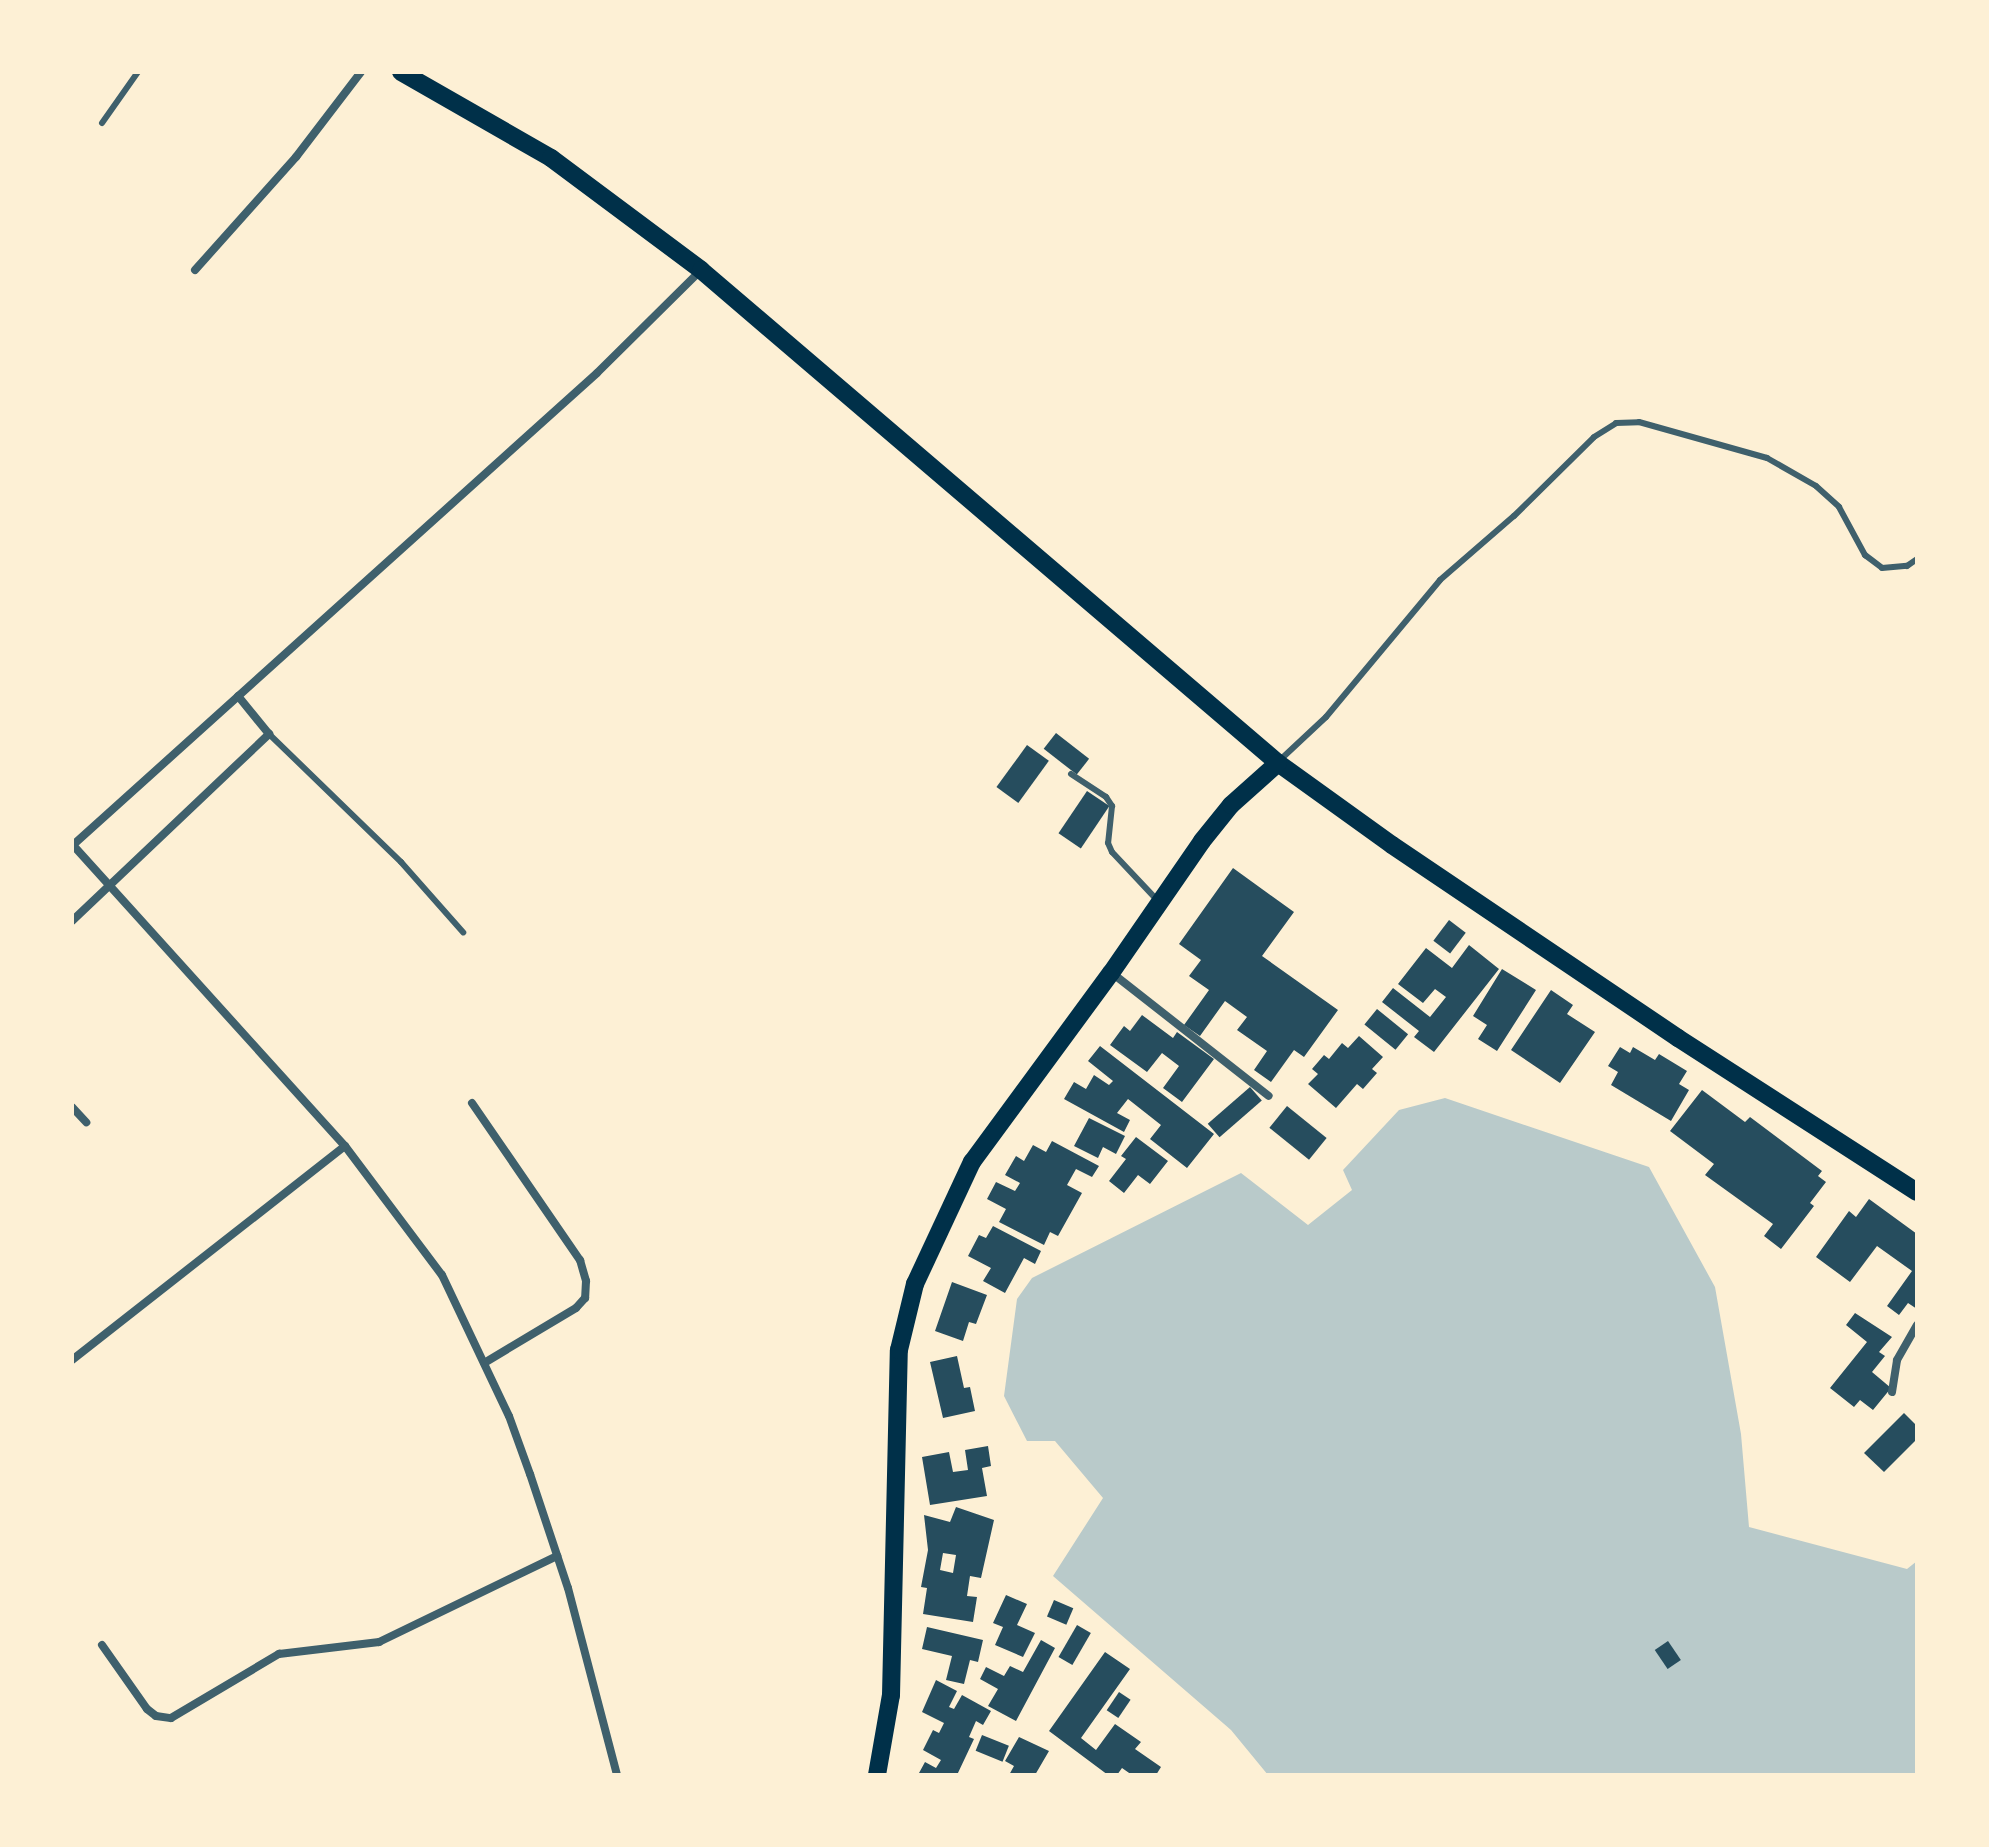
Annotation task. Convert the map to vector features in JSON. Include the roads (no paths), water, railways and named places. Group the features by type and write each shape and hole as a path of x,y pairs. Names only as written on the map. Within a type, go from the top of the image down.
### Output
{"highway":[{"path":"401,72 551,158 701,270 1278,763 1392,845 1665,1029 1917,1192"},
{"path":"877,1775 891,1695 899,1350 905,1315 934,1238 972,1162 1111,973 1202,841 1231,805 1278,763"}],"street":[{"path":"195,270 296,157 361,72"},
{"path":"616,1770 557,1556 509,1416 442,1275 345,1146 72,845 597,373 701,270"},
{"path":"72,921 269,734 238,696"},
{"path":"1111,973 1269,1096"},
{"path":"472,1103 580,1260 586,1281 585,1298 576,1308 484,1363"},
{"path":"72,1107 86,1122"},
{"path":"72,1360 345,1146"},
{"path":"1892,1392 1897,1360 1917,1325"},
{"path":"102,1645 147,1709 156,1716 171,1718 279,1654 379,1642 557,1556"}],"lane":[{"path":"102,123 138,72"},
{"path":"1278,763 1326,717 1440,580 1514,516 1594,437 1616,423 1639,422 1767,458 1816,486 1839,507 1865,555 1882,568 1907,566 1917,559"},
{"path":"269,734 401,862 463,932"},
{"path":"1071,774 1106,797 1112,806 1108,843 1112,852 1160,903"}]}
